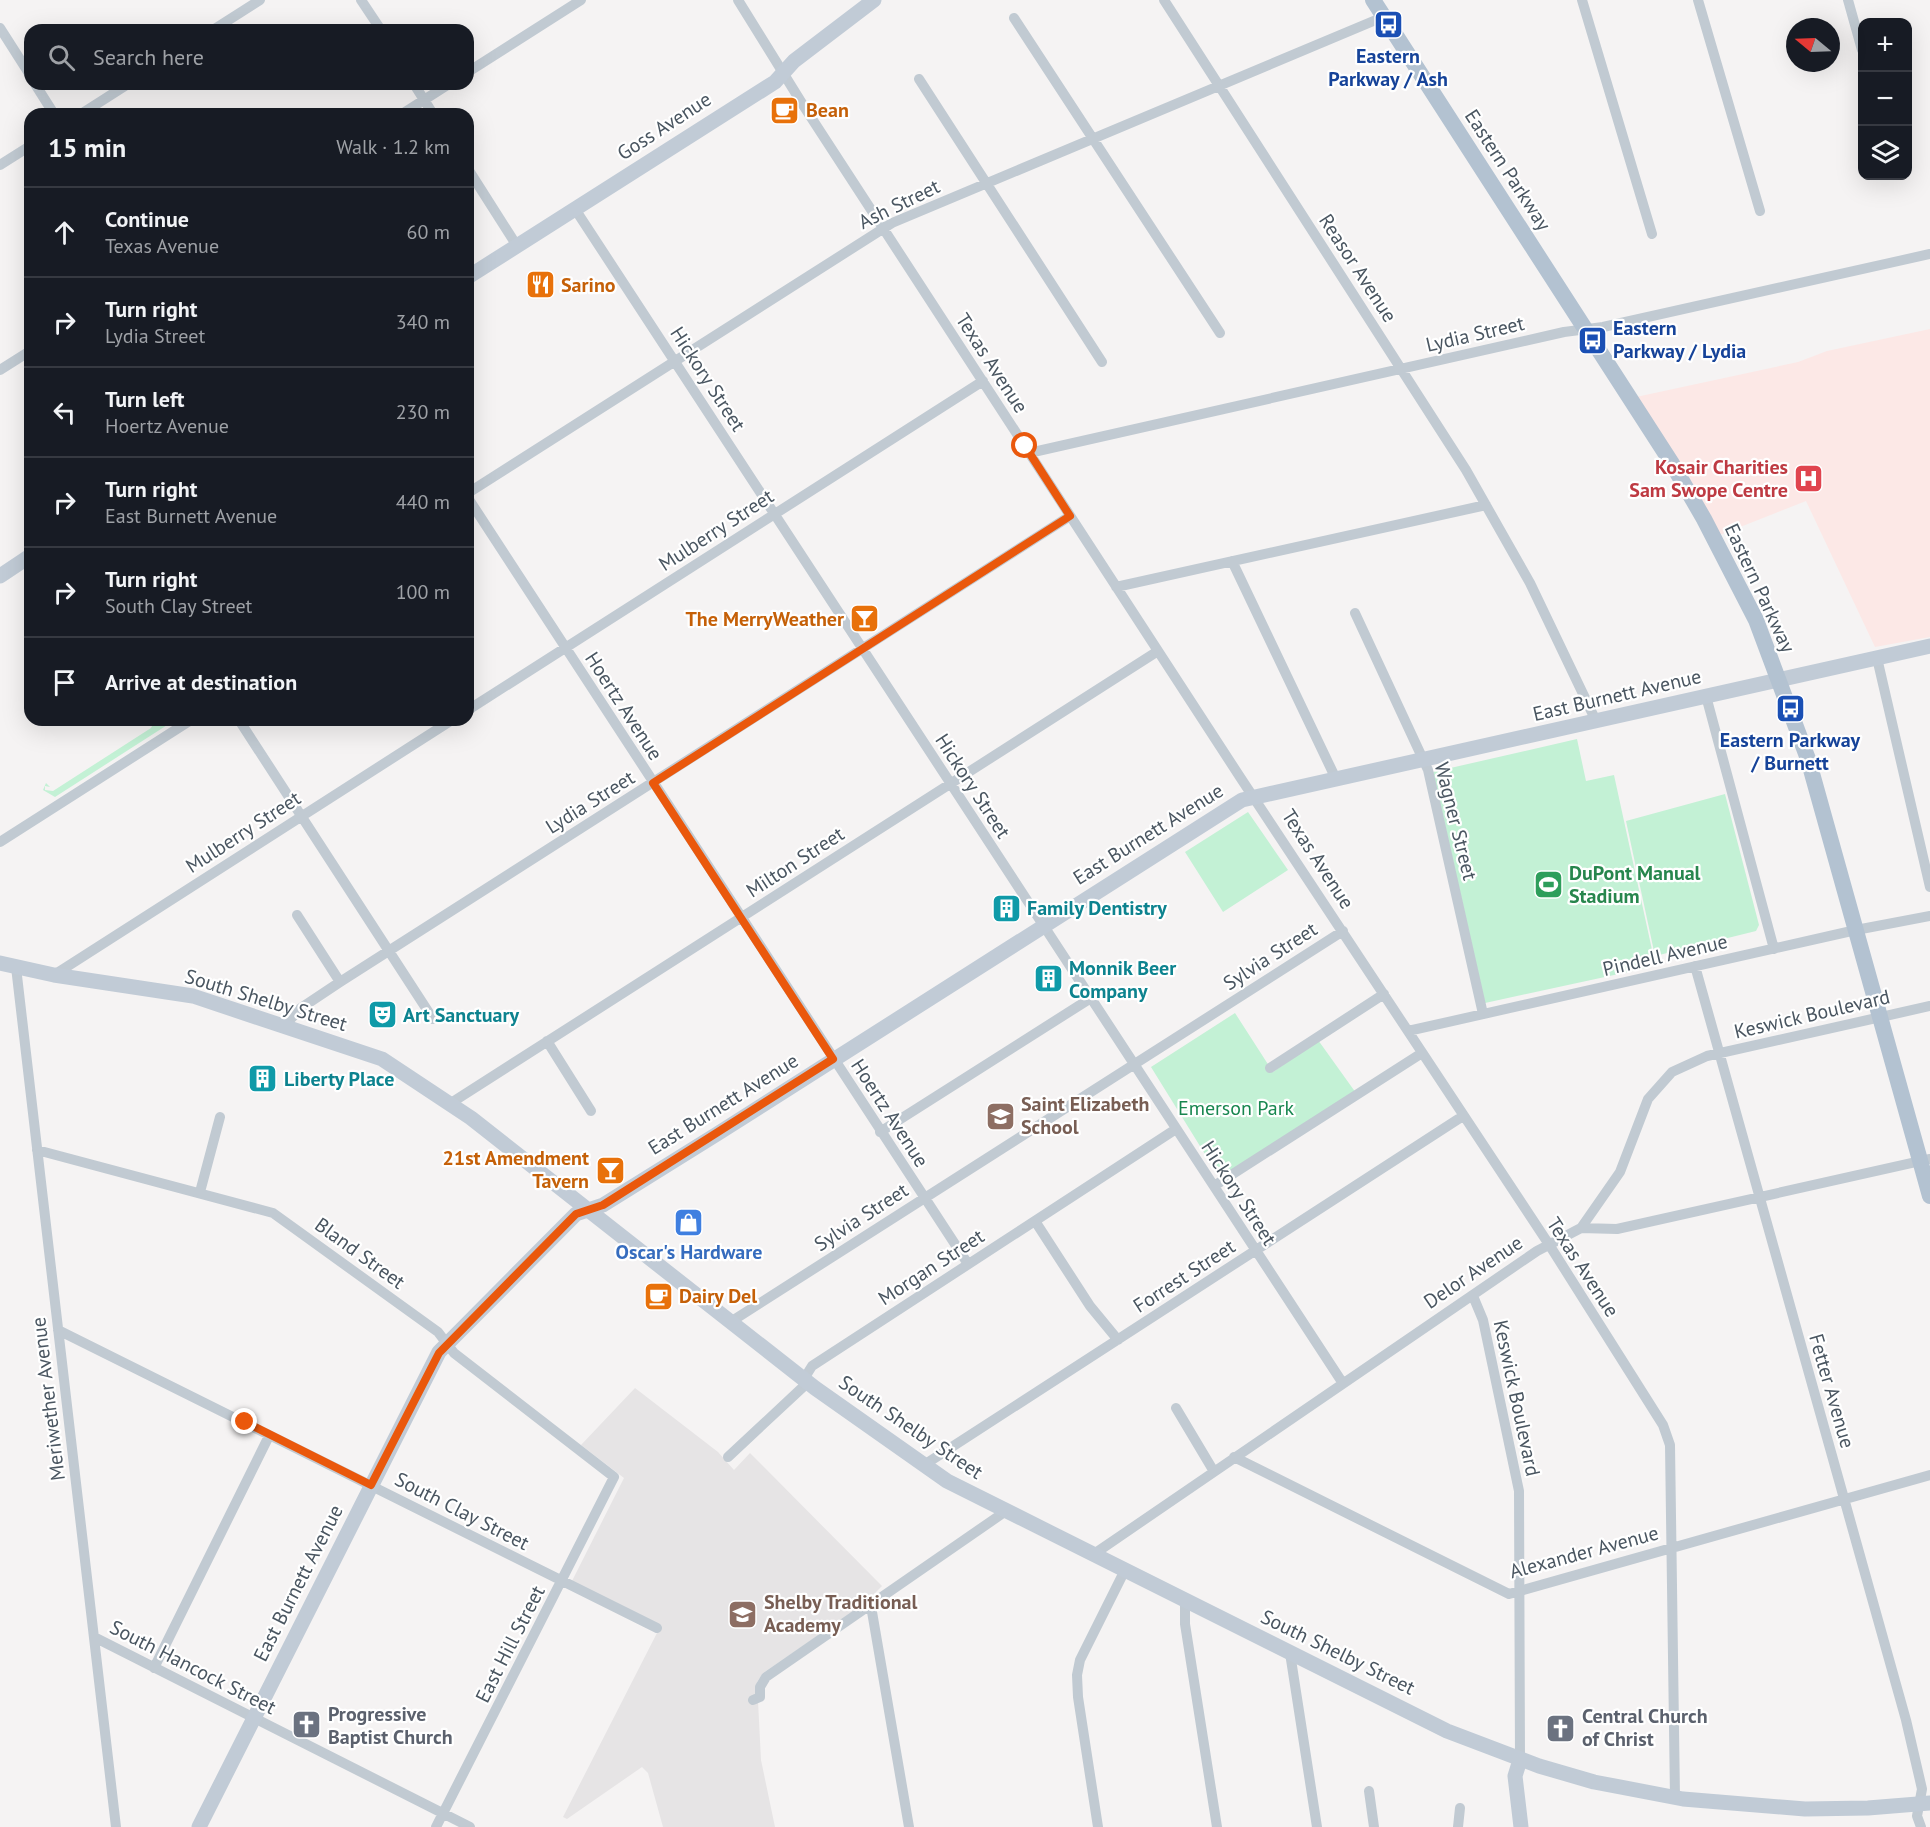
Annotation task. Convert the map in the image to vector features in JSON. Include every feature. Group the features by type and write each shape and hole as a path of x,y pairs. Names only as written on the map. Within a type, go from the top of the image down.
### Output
{"main road":[{"name":"Goss Avenue","path":"474,273 775,82 783,72 874,0"},
{"name":"Eastern Parkway","path":"1373,0 1671,462 1704,519 1756,620 1780,679 1808,759 1880,1017 1925,1160 1930,1196"},
{"path":"0,576 24,560"},
{"name":"East Burnett Avenue","path":"199,1827 439,1353 576,1214 603,1205 1242,800 1930,646"},
{"name":"South Shelby Street","path":"0,963 54,975 182,993 382,1059 451,1103 804,1379 947,1481 1447,1731 1520,1760 1594,1782 1675,1798 1805,1809 1925,1803"},
{"path":"1520,1760 1515,1776 1521,1827"}],"street":[{"path":"222,24 260,0"},
{"path":"362,0 377,24"},
{"path":"474,68 581,0"},
{"name":"Texas Avenue","path":"738,0 1116,587 1550,1246 1666,1432 1670,1445 1673,1547 1675,1798"},
{"name":"Reasor Avenue","path":"1164,0 1402,369 1486,506 1530,584 1596,721"},
{"path":"1582,0 1652,234"},
{"path":"1698,0 1760,211"},
{"path":"1848,0 1858,33"},
{"name":"Ash Street","path":"474,489 884,228 1383,17"},
{"path":"1014,18 1220,333"},
{"path":"0,28 24,66"},
{"path":"919,79 1102,362"},
{"path":"39,90 50,108"},
{"path":"90,108 119,90"},
{"path":"418,90 429,108"},
{"path":"411,108 440,90"},
{"path":"0,165 24,150"},
{"path":"474,178 517,246"},
{"name":"Hickory Street","path":"575,209 1342,1382"},
{"name":"Lydia Street","path":"1029,453 1930,254"},
{"path":"0,370 24,355"},
{"name":"Mulberry Street","path":"474,706 983,381"},
{"path":"1116,587 1486,506"},
{"name":"Hoertz Avenue","path":"474,507 968,1264"},
{"name":"Lydia Street","path":"284,1026 301,1008 340,982 1070,516"},
{"path":"1232,561 1336,779"},
{"name":"Wagner Street","path":"1354,613 1428,770 1483,1014"},
{"name":"Milton Street","path":"451,1103 1158,651"},
{"path":"1877,658 1930,887"},
{"path":"1706,696 1774,949"},
{"path":"0,843 183,726"},
{"path":"243,726 391,950 433,1019"},
{"name":"Mulberry Street","path":"54,975 443,726"},
{"path":"297,915 340,982"},
{"name":"Pindell Avenue","path":"1408,1031 1856,930 1930,916"},
{"name":"Sylvia Street","path":"732,1321 1343,931"},
{"name":"Fetter Avenue","path":"1695,966 1906,1720 1925,1803 1917,1816 1920,1827"},
{"name":"Meriwether Avenue","path":"16,967 116,1827"},
{"path":"1270,1068 1384,994"},
{"path":"880,1132 1091,998"},
{"name":"Keswick Boulevard","path":"1581,1228 1620,1172 1642,1109 1655,1089 1683,1065 1719,1053 1930,1005"},
{"path":"547,1041 591,1110"},
{"path":"1214,1186 1422,1053"},
{"name":"Forrest Street","path":"924,1465 1463,1116"},
{"path":"201,1192 220,1118"},
{"name":"Morgan Street","path":"728,1456 803,1387 804,1379 812,1366 1176,1129"},
{"name":"Bland Street","path":"37,1150 273,1213 438,1332 454,1353 614,1477"},
{"path":"1581,1228 1617,1229 1925,1160"},
{"path":"1035,1221 1090,1306 1118,1340"},
{"name":"Delor Avenue","path":"1094,1554 1213,1470 1537,1251 1581,1228"},
{"name":"Keswick Boulevard","path":"1473,1296 1483,1320 1517,1473 1520,1760"},
{"name":"South Clay Street","path":"58,1329 657,1628"},
{"path":"1176,1408 1213,1470"},
{"path":"154,1668 270,1436"},
{"name":"Alexander Avenue","path":"1234,1457 1509,1594 1930,1474"},
{"name":"East Hill Street","path":"436,1827 614,1477"},
{"path":"753,1700 760,1697 760,1687 766,1677 1006,1511"},
{"path":"1098,1827 1077,1696 1077,1675 1080,1660 1125,1570"},
{"path":"1185,1600 1185,1624 1217,1827"},
{"path":"871,1605 909,1827"},
{"name":"South Hancock Street","path":"94,1637 470,1827"},
{"path":"1290,1653 1317,1827"},
{"path":"1369,1791 1374,1827"},
{"path":"1459,1827 1460,1808"}],"shaded area":[{"name":"Kosair Charities Sam Swope Centre","path":"1930,329 1930,637 1875,647 1806,501 1720,535 1636,397 1798,362 1827,351"},
{"name":"Shelby Traditional Academy","path":"635,1388 718,1452 734,1470 750,1453 882,1586 863,1605 763,1673 757,1682 761,1760 775,1827 663,1827 648,1773 642,1767 567,1819 563,1817 658,1631 572,1581 624,1478 581,1445"}],"green space":[{"path":"152,726 166,726 55,797 43,790 46,783 50,787 45,786 45,790 53,791"},
{"name":"DuPont Manual Stadium","path":"1577,739 1586,781 1614,775 1654,959 1648,958 1651,967 1485,1003 1433,772"},
{"path":"1725,794 1759,925 1756,931 1655,956 1626,821"},
{"path":"1248,812 1288,870 1223,912 1185,852"},
{"name":"Emerson Park","path":"1235,1013 1273,1072 1318,1040 1356,1093 1221,1180 1151,1067"}],"place":[{"name":"Eastern Parkway / Ash","path":"1388,25"},
{"name":"Bean","path":"785,110"},
{"name":"Sarino","path":"540,285"},
{"name":"Eastern Parkway / Lydia","path":"1592,340"},
{"name":"Kosair Charities Sam Swope Centre","path":"1809,479"},
{"name":"The MerryWeather","path":"865,619"},
{"name":"Eastern Parkway / Burnett","path":"1790,709"},
{"name":"DuPont Manual Stadium","path":"1548,884"},
{"name":"Family Dentistry","path":"1006,908"},
{"name":"Monnik Beer Company","path":"1048,979"},
{"name":"Art Sanctuary","path":"382,1015"},
{"name":"Liberty Place","path":"263,1079"},
{"name":"Saint Elizabeth School","path":"1000,1116"},
{"name":"21st Amendment Tavern","path":"610,1170"},
{"name":"Oscar's Hardware","path":"689,1222"},
{"name":"Dairy Del","path":"658,1296"},
{"name":"Shelby Traditional Academy","path":"743,1614"},
{"name":"Progressive Baptist Church","path":"307,1725"},
{"name":"Central Church of Christ","path":"1561,1728"}],"route":[{"path":"245,1422 371,1485 439,1353 453,1336 576,1214 603,1205 833,1059 653,783 1070,516 1025,446"}]}
